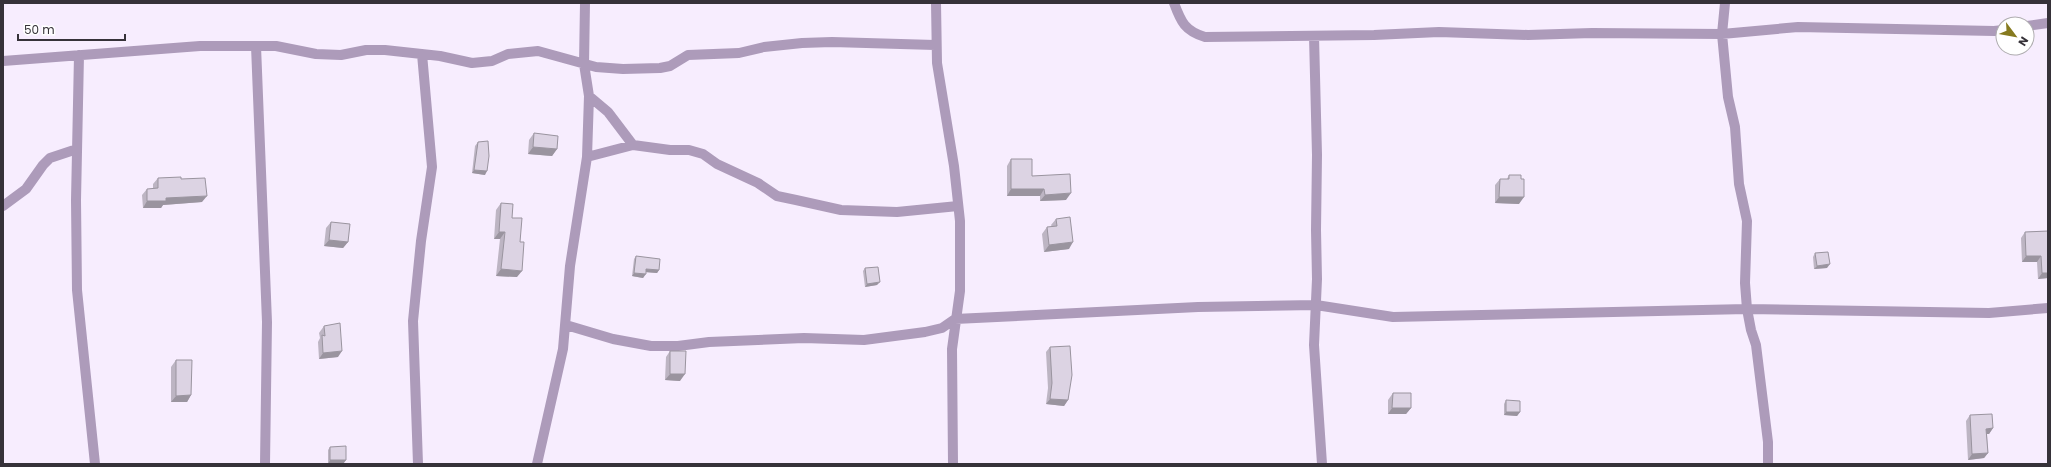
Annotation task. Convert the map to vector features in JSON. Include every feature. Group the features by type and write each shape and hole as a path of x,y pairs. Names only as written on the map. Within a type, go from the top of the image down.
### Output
{"street":[{"path":"537,464 560,363 566,325 570,266 587,157 589,96 584,64 585,3"},
{"path":"936,3 935,45 954,166 958,206 960,291 954,320 952,348 953,464"},
{"path":"1174,3 1180,20 1192,33 1205,37 1314,36 1440,32 1528,35 1592,33 1722,34 1798,28 1848,30 1995,31"},
{"path":"1725,3 1722,34 1728,97 1735,127 1739,184 1747,221 1745,283 1747,309 1751,330 1756,345 1768,442 1768,464"},
{"path":"2035,25 2048,23"},
{"path":"1314,36 1317,155 1316,305 1314,345 1322,464"},
{"path":"3,61 200,46 276,46 316,54 341,55 366,50 422,54 472,63 492,61 508,54 538,51 584,64 623,70 670,66 688,55 739,53 764,47 802,43 832,42 935,45"},
{"path":"256,46 267,322 265,464"},
{"path":"418,464 413,321 421,240 432,167 422,54"},
{"path":"79,55 77,290 95,464"},
{"path":"589,96 608,112 633,145"},
{"path":"587,157 633,145 670,150 690,150 704,154 717,164 758,183 777,196 841,210 897,212 958,206"},
{"path":"3,206 26,189 43,165 50,158 77,149"},
{"path":"566,325 613,339 651,346 678,346 709,342 804,338 864,340 925,332 942,328 954,320 1198,307 1316,305 1394,317 1747,309 1989,313 2048,308"}],"building":[{"path":"534,133 558,136 557,149 533,147"},
{"path":"488,141 489,156 487,171 474,170 478,142"},
{"path":"1011,159 1032,159 1032,176 1070,174 1071,193 1045,195 1044,189 1011,189"},
{"path":"1509,175 1521,175 1521,179 1524,179 1524,197 1499,197 1500,179 1509,179"},
{"path":"181,177 181,179 205,178 207,196 166,198 166,201 147,201 147,189 158,188 158,178"},
{"path":"501,203 513,204 512,218 522,218 520,242 524,242 522,271 501,269 505,232 499,232"},
{"path":"1070,217 1073,242 1049,245 1047,227 1057,226 1056,219"},
{"path":"331,222 350,224 348,242 329,240"},
{"path":"2048,231 2048,273 2042,273 2041,256 2026,256 2025,232"},
{"path":"1828,252 1830,264 1817,266 1815,253"},
{"path":"636,256 660,259 659,270 646,269 646,274 634,273"},
{"path":"878,267 880,282 867,284 865,268"},
{"path":"340,323 342,351 323,353 322,335 325,336 324,326"},
{"path":"1070,346 1072,375 1068,400 1050,399 1052,383 1050,347"},
{"path":"670,351 686,351 685,374 670,374"},
{"path":"176,360 192,360 191,395 176,396"},
{"path":"1393,393 1411,393 1411,408 1392,408"},
{"path":"1506,400 1520,401 1520,412 1506,412"},
{"path":"1992,414 1993,428 1986,429 1988,453 1972,454 1970,415"},
{"path":"346,446 346,460 330,460 330,447"}]}
